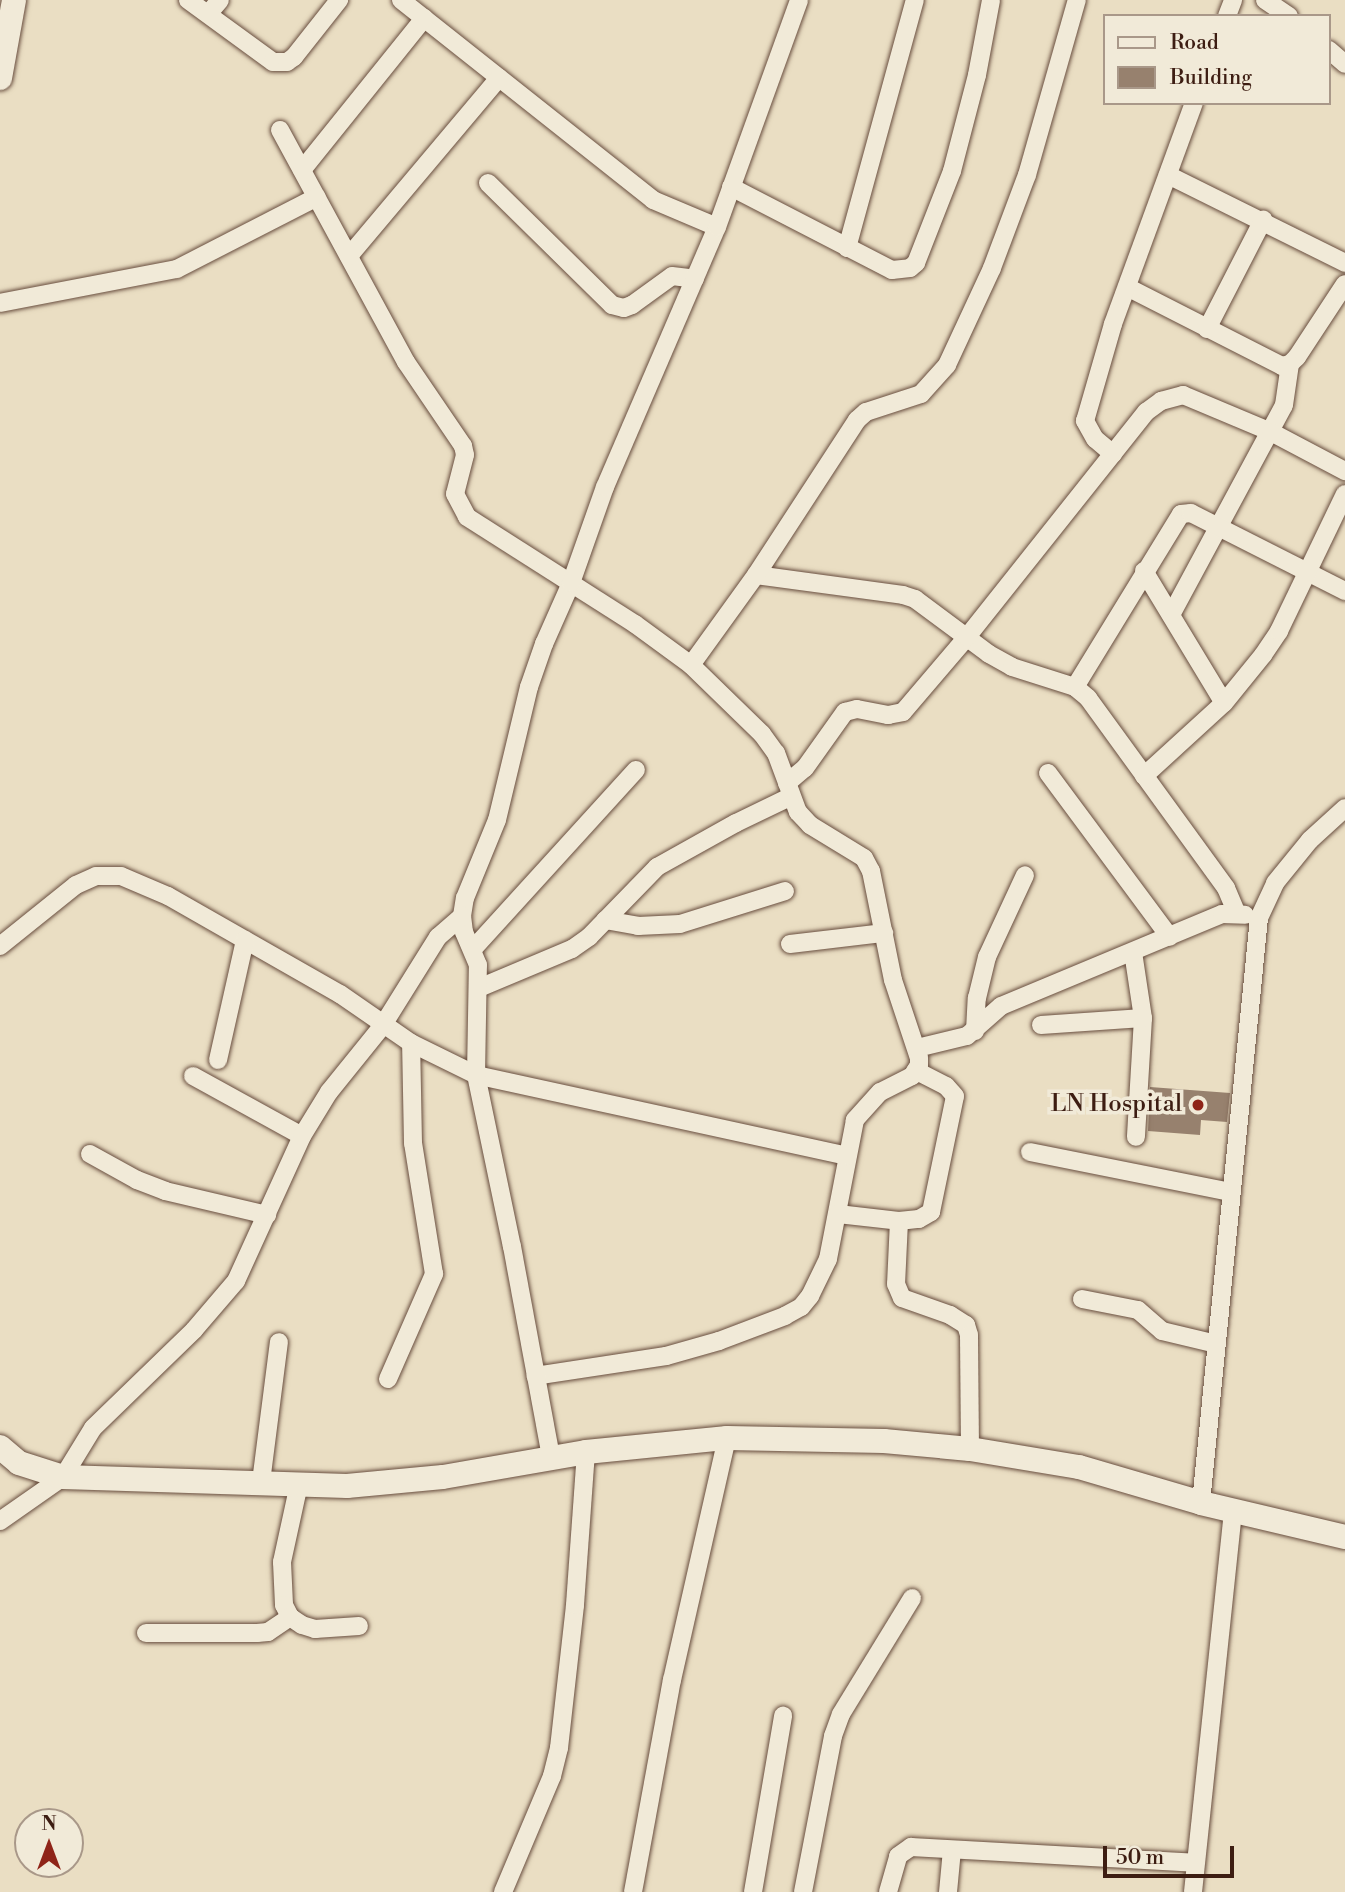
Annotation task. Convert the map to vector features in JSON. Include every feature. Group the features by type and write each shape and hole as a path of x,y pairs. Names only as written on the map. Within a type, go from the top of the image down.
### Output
{"street":[{"path":"0,78 14,0"},
{"path":"188,0 273,62 286,62 295,58 339,0"},
{"path":"208,14 220,0"},
{"path":"401,0 653,200 717,227"},
{"path":"551,1457 476,1075 479,988 473,949 464,932 462,916 465,898 497,820 529,687 571,583 605,487 717,227 799,0"},
{"path":"847,248 915,0"},
{"path":"731,187 892,270 902,271 916,263 952,171 991,0"},
{"path":"691,665 756,575 857,420 866,412 921,394 947,365 992,268 1027,175 1077,0"},
{"path":"1265,0 1286,14"},
{"path":"302,170 424,18"},
{"path":"1331,52 1345,64"},
{"path":"349,256 499,78"},
{"path":"1113,453 1095,439 1085,421 1113,324 1193,105"},
{"path":"280,130 406,362 463,446 465,455 456,494 459,506 467,517 571,583 691,665 762,734 776,753 789,790 810,825 863,859 871,871 893,980 917,1048 919,1065 916,1071 880,1092 855,1120 828,1259 819,1280 801,1307 785,1316 719,1341 666,1356 536,1376"},
{"path":"1168,175 1345,263"},
{"path":"488,183 612,305 624,308 632,305 673,276 695,279"},
{"path":"0,303 177,269 317,197"},
{"path":"1207,329 1263,220"},
{"path":"1171,615 1271,432 1288,392 1290,364 1345,284"},
{"path":"1128,287 1275,365 1290,364"},
{"path":"479,988 572,949 657,867 789,790 845,712 857,709 888,715 903,712 967,637 1146,412 1161,401 1184,395 1271,432 1345,471"},
{"path":"1144,776 1224,704 1279,631 1345,494"},
{"path":"1075,687 1181,514 1191,513 1345,591"},
{"path":"1144,571 1224,704"},
{"path":"756,575 903,595 915,599 1012,667 1075,687 1088,698 1226,888 1236,912"},
{"path":"473,949 636,770"},
{"path":"1048,773 1170,937"},
{"path":"1201,1503 1259,918 1275,883 1310,840 1345,808"},
{"path":"975,1031 977,998 987,957 1025,875"},
{"path":"0,946 76,884 96,876 121,876 168,896 340,994 411,1043 476,1075 847,1156"},
{"path":"605,919 638,926 680,924 785,891"},
{"path":"917,1048 967,1036 1001,1006 1222,914 1236,912 1259,918"},
{"path":"0,1521 63,1477 93,1428 194,1330 236,1280 302,1136 329,1092 383,1025 438,937 462,916"},
{"path":"790,944 884,933"},
{"path":"218,1060 245,940"},
{"path":"1133,952 1143,1018 1136,1137"},
{"path":"1041,1025 1143,1018"},
{"path":"388,1379 434,1274 413,1143 411,1043"},
{"path":"838,1214 899,1221 919,1219 931,1212 956,1102 952,1090 916,1071"},
{"path":"193,1076 302,1136"},
{"path":"1030,1152 1231,1192"},
{"path":"90,1154 137,1180 165,1191 267,1215"},
{"path":"899,1221 896,1284 902,1298 950,1315 966,1325 969,1335 970,1449"},
{"path":"1082,1299 1138,1310 1162,1331 1216,1344"},
{"path":"261,1482 279,1342"},
{"path":"3,1454 41,1472 63,1477 347,1486 443,1477 586,1452 727,1438 793,1437 970,1449 1079,1467 1201,1503 1345,1537"},
{"path":"633,1892 673,1680 727,1438"},
{"path":"503,1892 552,1776 559,1748 575,1605 586,1452"},
{"path":"299,1484 281,1582 284,1605 290,1617 315,1629 359,1626"},
{"path":"1193,1892 1233,1510"},
{"path":"803,1892 833,1736 841,1714 912,1598"},
{"path":"146,1633 257,1633 279,1626 290,1617"},
{"path":"753,1892 783,1716"},
{"path":"888,1892 898,1856 911,1847 1195,1863"},
{"path":"948,1892 952,1850"}],"building":[{"path":"1150,1087 1230,1093 1227,1122 1201,1120 1200,1135 1148,1131"}],"place":[{"name":"LN Hospital","path":"1198,1105"}]}
